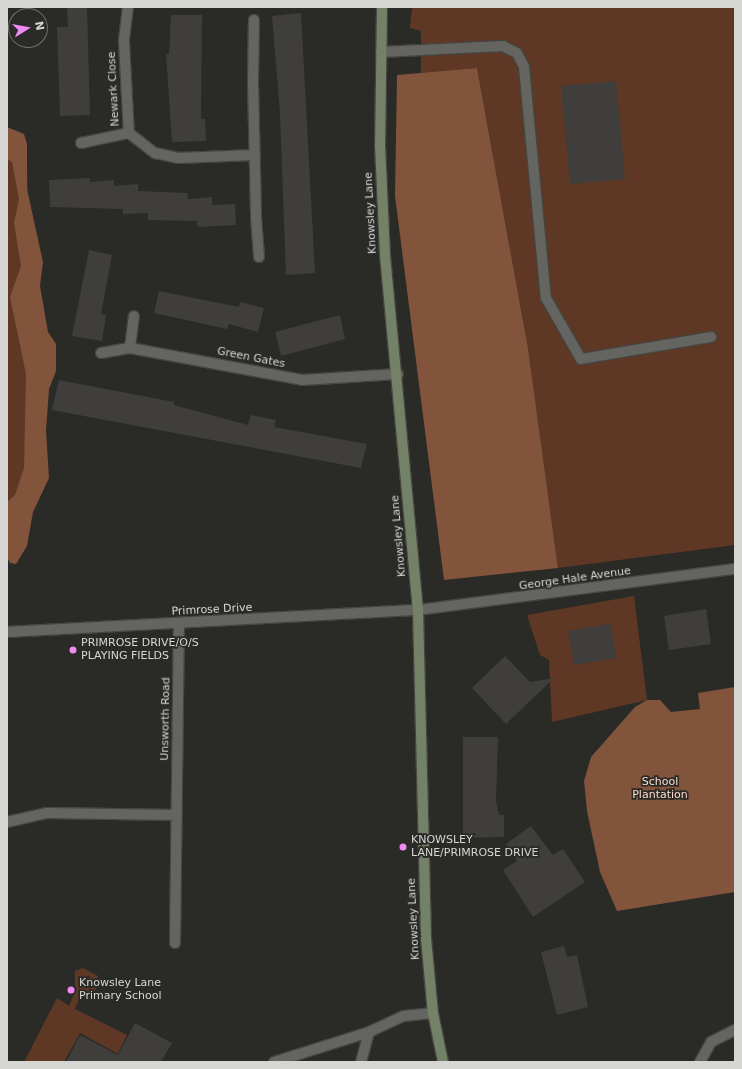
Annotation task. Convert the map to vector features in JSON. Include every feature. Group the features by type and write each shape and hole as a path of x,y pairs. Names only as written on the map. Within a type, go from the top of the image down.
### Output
{"main road":[{"name":"Knowsley Lane","path":"382,7 380,145 385,255 398,374 418,610 424,889 433,1013 443,1062"}],"street":[{"name":"Newark Close","path":"128,7 124,42 129,133 155,153 178,158 255,155"},
{"path":"254,20 256,217 259,257"},
{"path":"381,52 503,46 517,53 524,67 546,298 581,359 711,337"},
{"path":"81,143 129,133"},
{"path":"130,348 134,316"},
{"name":"Green Gates","path":"101,354 130,348 302,380 398,374"},
{"name":"George Hale Avenue","path":"418,610 735,569"},
{"name":"Primrose Drive","path":"7,632 418,610"},
{"name":"Unsworth Road","path":"176,943 179,623"},
{"path":"7,822 48,813 177,815"},
{"path":"274,1062 369,1032 404,1016 433,1013"},
{"path":"700,1062 711,1042 735,1030"},
{"path":"361,1062 369,1032"}],"shaded area":[{"path":"412,7 735,7 735,545 558,568 528,348 477,68 421,73 421,31 410,28"},
{"path":"7,142 27,161 33,488 7,539"},
{"path":"634,596 647,700 552,722 549,660 540,655 527,615"},
{"path":"83,968 98,976 98,984 94,992 81,994 75,1009 127,1035 118,1054 80,1033 64,1062 24,1062 57,998 69,1006 75,992 75,971"}],"green space":[{"path":"477,68 528,348 558,568 444,580 395,196 397,75"},
{"path":"7,127 24,134 27,144 27,189 43,262 40,286 48,332 56,344 56,371 49,389 46,431 49,478 33,512 27,546 16,564 10,563 7,557 7,502 15,495 24,468 26,374 10,297 21,266 14,223 19,199 12,162 7,159"},
{"name":"School Plantation","path":"735,687 735,892 617,911 600,872 587,811 584,781 591,757 635,707 647,700 660,700 671,712 700,709 698,693"}],"building":[{"path":"67,7 87,7 90,115 60,116 57,27 68,27"},
{"path":"301,13 315,273 286,275 280,113 272,16"},
{"path":"171,15 202,15 201,119 205,119 206,141 172,142 166,54 169,54"},
{"path":"616,81 625,179 570,184 561,86"},
{"path":"90,178 90,182 114,180 114,186 138,184 138,191 187,193 188,199 212,197 212,205 235,204 236,225 198,227 197,221 148,220 148,213 123,214 123,209 50,207 49,180"},
{"path":"89,250 112,255 101,314 106,315 102,341 72,336"},
{"path":"159,291 239,307 240,302 264,308 258,332 229,324 227,329 154,313"},
{"path":"340,315 345,339 281,356 275,332"},
{"path":"59,380 174,402 174,405 248,425 251,415 276,420 274,427 367,444 361,468 52,410"},
{"path":"706,609 711,644 669,650 664,616"},
{"path":"611,624 616,658 574,665 568,631"},
{"path":"505,656 530,682 554,678 506,724 472,688"},
{"path":"463,737 498,737 496,801 499,815 504,815 504,837 463,838"},
{"path":"531,826 553,855 563,849 585,882 533,917 503,870 517,861 506,844"},
{"path":"564,946 567,957 577,955 588,1007 557,1015 541,952"},
{"path":"135,1023 172,1043 161,1062 66,1062 80,1035 118,1055"}],"place":[{"name":"PRIMROSE DRIVE/O/S PLAYING FIELDS","path":"73,650"},
{"name":"KNOWSLEY LANE/PRIMROSE DRIVE","path":"403,847"},
{"name":"Knowsley Lane Primary School","path":"71,990"}]}
